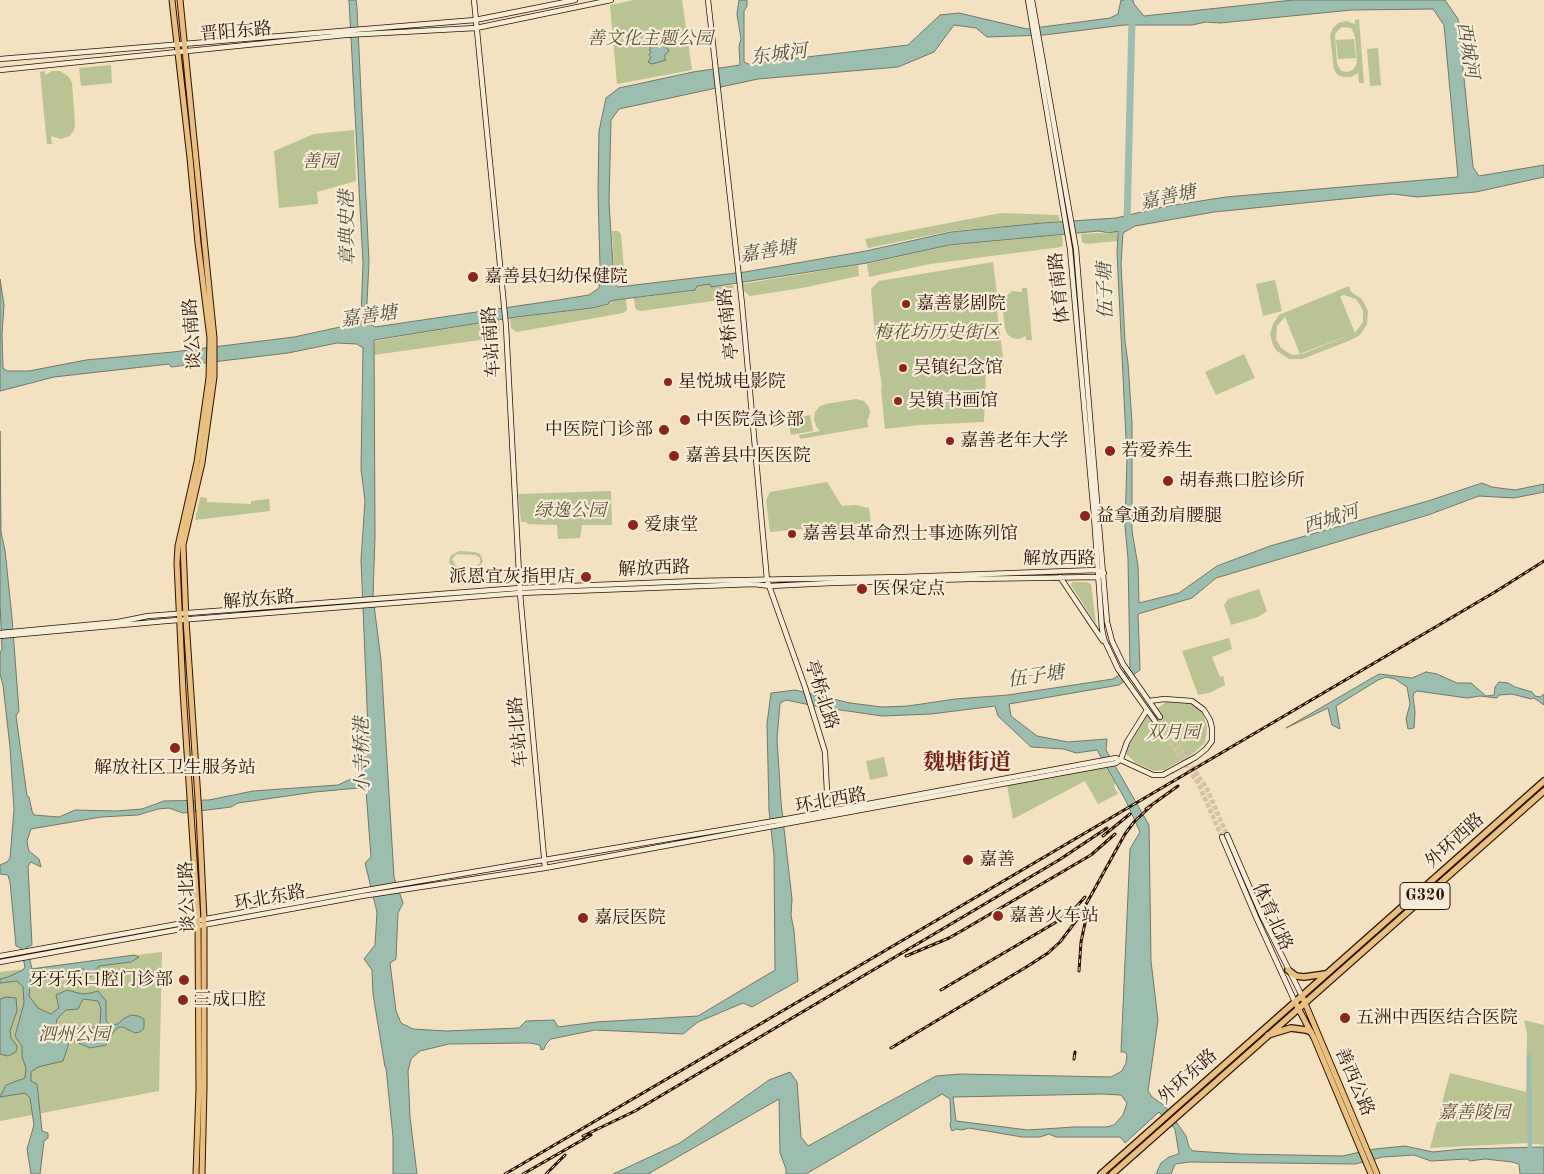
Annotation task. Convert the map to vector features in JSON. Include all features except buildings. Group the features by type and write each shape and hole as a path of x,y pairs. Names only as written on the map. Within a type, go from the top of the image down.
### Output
{"highway":[{"name":"外环西路","path":"1297,1005 1327,973 1544,781"},
{"name":"外环西路","path":"1303,999 1544,791"},
{"path":"1288,970 1296,976 1304,977 1327,973"},
{"name":"外环东路","path":"1112,1174 1266,1036 1297,1005"},
{"name":"外环东路","path":"1101,1174 1297,1005"},
{"path":"1266,1036 1291,1028 1311,1032"}],"main road":[{"name":"谈公南路","path":"172,0 198,243 212,338"},
{"name":"谈公南路","path":"180,0 212,338 212,378 202,463 184,546 186,620"},
{"name":"车站南路","path":"474,0 506,326 520,591"},
{"name":"晋阳东路","path":"363,32 476,20 575,0"},
{"name":"晋阳东路","path":"0,58 184,43 363,32 476,28 611,0"},
{"name":"亭桥南路","path":"708,0 738,266 767,580 770,586"},
{"name":"体育南路","path":"1028,0 1033,14"},
{"name":"体育南路","path":"1032,0 1063,212 1073,249 1098,577"},
{"name":"晋阳东路","path":"0,70 345,33"},
{"name":"体育南路","path":"1038,46 1069,211 1104,573"},
{"name":"谈公南路","path":"179,620 178,546 197,462 212,378"},
{"name":"解放西路","path":"520,591 695,581 1046,573 1097,570 1104,573"},
{"name":"解放西路","path":"520,591 1098,577 1104,573"},
{"path":"1104,573 1107,622 1112,641 1123,664 1160,718"},
{"path":"1060,577 1108,648 1118,668 1155,721"},
{"path":"1098,577 1102,629 1108,648"},
{"name":"亭桥北路","path":"770,586 825,752 828,813"},
{"name":"解放东路","path":"0,635 186,620 377,601 520,591"},
{"name":"车站北路","path":"520,591 545,868"},
{"name":"解放东路","path":"23,633 118,622 148,616 358,603"},
{"name":"谈公北路","path":"179,620 191,814 201,922 196,1174"},
{"name":"谈公北路","path":"186,620 199,814 204,1088 202,1174"},
{"path":"1147,710 1118,760 1154,775 1163,775 1196,757 1212,741 1210,720 1204,710 1192,701 1164,699 1149,701"},
{"name":"环北西路","path":"544,860 792,820 1118,760"},
{"name":"环北西路","path":"545,868 764,824"},
{"name":"体育北路","path":"1297,1005 1256,917 1225,836 1303,999"},
{"name":"环北东路","path":"408,887 544,860"},
{"name":"环北东路","path":"0,956 32,953 361,894 545,868"},
{"name":"环北东路","path":"0,962 20,955"},
{"name":"善西公路","path":"1303,999 1360,1140 1371,1166 1377,1174"},
{"name":"善西公路","path":"1297,1005 1360,1140"},
{"name":"善西公路","path":"1371,1166 1371,1174"}],"green space":[{"name":"善文化主题公园","path":"634,0 682,0 692,70 617,84 610,5"},
{"path":"1359,19 1364,83 1359,83 1358,73 1351,77 1344,77 1338,75 1334,70 1330,35 1338,23 1346,21 1355,24 1355,20","holes":["1342,27 1351,28 1355,36 1357,63 1354,69 1348,72 1341,71 1337,64 1335,35"]},
{"path":"1354,39 1356,58 1338,59 1336,40"},
{"path":"1378,48 1381,85 1370,86 1367,49"},
{"path":"111,65 112,83 81,86 79,68"},
{"path":"45,71 45,75 52,71 60,71 69,77 72,83 74,130 70,136 61,139 51,136 52,144 47,144 40,72"},
{"name":"善园","path":"354,130 356,181 317,192 318,204 279,208 274,151 314,134"},
{"path":"1001,213 1058,215 1060,221 951,231 868,248 865,239"},
{"path":"612,231 618,231 621,234 625,282 616,282 615,280"},
{"path":"1117,231 1118,241 1086,244 1082,242 1081,234 1109,234"},
{"path":"1062,235 1063,245 1061,247 930,264 869,277 867,264 947,246"},
{"name":"梅花坊历史街区","path":"993,262 1004,365 1002,369 987,369 986,371 984,422 919,425 885,429 871,289 879,281"},
{"path":"858,265 859,276 802,288 750,296 743,290 742,284"},
{"path":"1275,280 1282,311 1263,316 1256,284"},
{"path":"710,284 713,287 733,285 734,292 727,299 641,311 635,307 634,298 692,291 697,286"},
{"path":"1349,286 1351,292 1362,299 1368,311 1367,324 1360,335 1302,359 1289,359 1277,351 1273,345 1270,334 1273,324 1279,315","holes":["1344,295 1356,299 1363,310 1363,322 1355,333 1340,296","1285,317 1300,354 1354,333 1303,354 1292,355 1281,348 1276,339 1277,326"]},
{"path":"1022,288 1027,288 1032,340 1026,340 1026,336 1019,339 1012,338 1005,329 1002,303 1004,298 1012,291 1022,292"},
{"path":"626,299 627,310 623,313 517,332 511,328 510,318 590,309 609,305 615,300"},
{"path":"499,320 500,331 494,338 374,355 375,341"},
{"path":"1244,354 1255,378 1216,395 1205,372"},
{"path":"856,399 864,401 869,407 870,413 867,422 869,427 800,439 799,435 820,431 814,419 815,412 820,406"},
{"path":"810,415 813,431 791,435 788,419"},
{"path":"827,482 842,506 855,505 869,508 872,529 822,532 800,529 770,532 766,500 770,492"},
{"name":"绿逸公园","path":"611,491 612,525 582,525 580,538 558,539 557,525 521,522 518,494"},
{"path":"200,497 207,498 207,502 251,504 251,501 269,499 270,511 195,520"},
{"path":"459,551 480,554 483,561 480,567 483,568 483,571 449,569 449,566 451,566 449,561 451,555","holes":["457,554 476,555 480,558 480,563 475,567 456,566 452,559"]},
{"path":"1072,582 1091,584 1096,624 1071,585"},
{"path":"1259,589 1267,611 1258,617 1231,625 1224,605 1228,599"},
{"path":"1229,638 1232,649 1212,657 1220,677 1223,676 1225,685 1209,693 1198,695 1182,651"},
{"name":"双月园","path":"1166,702 1190,703 1202,711 1207,727 1206,737 1205,742 1194,753 1164,770 1154,771 1136,763 1125,753 1142,720"},
{"path":"884,757 888,776 870,780 866,761"},
{"path":"1106,767 1115,783 1114,787 1118,794 1098,804 1085,781 1013,819 1007,785"},
{"name":"泗州公园","path":"162,952 159,1091 0,1121 0,972"},
{"name":"嘉善陵园","path":"1524,1020 1544,1025 1544,1145 1528,1143 1430,1148 1450,1073 1526,1092 1527,1034"}],"shaded area":[{"path":"349,0 356,0 357,8 369,262 366,322 375,327 589,295 599,288 599,131 606,98 619,88 693,72 740,65 739,46 741,39 737,14 739,0 747,0 747,6 744,11 744,62 748,64 908,45 940,15 959,13 1027,29 1110,18 1118,14 1121,0 1133,0 1144,16 1293,0 1445,0 1458,19 1473,167 1479,176 1544,165 1544,177 1476,192 1417,197 1393,194 1214,212 1135,226 1123,233 1121,264 1132,423 1132,531 1138,566 1139,603 1179,593 1217,566 1270,546 1428,501 1482,483 1492,487 1515,490 1544,484 1544,492 1514,498 1479,496 1428,515 1216,578 1192,598 1138,614 1140,670 1119,685 1009,704 1011,716 1037,736 1068,742 1107,739 1106,750 1149,825 1151,961 1158,1020 1148,1091 1152,1097 1165,1106 1186,1136 1189,1147 1193,1151 1342,1156 1375,1149 1405,1146 1433,1152 1463,1149 1544,1147 1544,1174 1520,1174 1519,1164 1512,1162 1485,1159 1431,1161 1414,1155 1383,1157 1355,1164 1189,1162 1175,1164 1171,1174 1156,1174 1161,1163 1169,1157 1179,1154 1175,1129 1159,1112 1125,1143 1120,1137 1056,1137 1049,1134 1040,1137 1022,1137 969,1128 952,1131 950,1125 950,1099 942,1094 806,1174 786,1174 780,1153 779,1099 648,1174 613,1174 680,1143 769,1080 790,1072 797,1082 801,1137 808,1146 936,1076 960,1074 1111,1077 1122,1071 1126,1063 1127,1055 1125,1052 1121,1052 1130,849 1140,832 1126,801 1097,750 1076,753 1064,749 1031,747 998,716 995,706 931,714 882,716 786,700 780,703 777,739 798,981 752,1007 743,1003 698,1022 683,1034 595,1030 551,1039 544,1049 541,1050 540,1045 530,1043 449,1044 420,1051 411,1059 408,1071 410,1117 417,1174 393,1174 393,1137 386,1068 373,994 372,970 364,959 375,945 377,912 365,863 371,857 366,790 358,788 315,792 238,803 231,807 183,813 169,808 158,809 138,815 101,817 31,829 27,841 29,851 39,859 41,867 31,862 28,866 32,945 27,947 32,969 134,955 139,957 131,962 99,966 92,976 88,976 84,969 39,975 34,973 31,976 29,996 38,1008 51,1014 59,1008 56,995 67,990 82,994 98,991 106,1001 106,1021 110,1025 118,1024 131,1015 144,1019 144,1028 140,1032 135,1033 119,1027 114,1031 106,1045 90,1048 67,1038 63,1029 68,1026 86,1031 100,1024 101,1009 98,1001 83,999 78,1009 66,1010 57,1019 55,1031 60,1038 69,1043 63,1061 38,1067 31,1072 31,1081 37,1084 42,1131 48,1133 48,1138 44,1141 40,1174 31,1174 27,1149 34,1125 30,1098 25,1093 0,1097 6,1085 25,1078 26,1068 22,1057 22,1046 15,1036 24,1003 23,987 17,981 0,983 0,979 23,970 25,967 21,948 16,946 10,882 8,875 0,874 0,865 7,862 10,858 14,810 10,747 0,674 0,653 2,649 0,603 0,431 1,532 5,550 12,618 19,711 16,716 27,796 29,797 34,815 59,817 75,810 117,811 142,809 164,801 209,800 253,791 338,785 362,774 368,729 361,560 365,501 361,469 363,348 357,344 337,343 288,353 171,367 169,364 54,377 0,391 0,279 4,305 2,335 3,368 7,371 29,371 86,360 173,352 294,337 354,324 361,317 363,263","holes":["1433,9 1444,25 1458,177 1226,197 1162,207 1116,218 951,232 866,251 745,272 618,287 614,282 609,202 611,120 619,109 758,79 898,67 934,52 954,25 976,28 987,37 1044,35 1124,25 1220,23 1352,10","1099,231 1109,233 1118,231 1117,252 1127,459 1125,526 1128,559 1130,668 1113,679 1008,695 955,699 908,706 882,707 850,703 795,690 771,693 767,724 769,810 774,856 775,970 698,1016 596,1022 558,1027 554,1020 526,1021 519,1028 446,1031 413,1029 401,1023 396,1011 390,963 396,959 398,913 403,903 394,877 381,660 373,597 375,536 374,340 516,317 592,308 609,304 609,302 615,300 695,290 697,286 710,284 711,287 867,263 949,245","1102,1094 1121,1095 1127,1103 1123,1115 1114,1125 1106,1127 1028,1130 956,1121 953,1097"]},
{"path":"656,41 663,42 669,51 664,56 666,60 652,64 648,62 651,57 649,50 651,48 648,46"},
{"path":"1426,672 1437,674 1457,683 1471,683 1486,696 1494,695 1495,687 1499,682 1508,683 1532,692 1535,696 1540,697 1544,694 1544,705 1534,698 1531,699 1512,694 1499,695 1497,698 1480,696 1467,698 1417,691 1413,696 1414,728 1408,729 1406,719 1410,704 1407,687 1395,679 1386,677 1336,706 1340,729 1332,725 1328,708 1286,728 1379,674 1412,678"},
{"path":"6,997 16,998 17,1011 10,1031 11,1038 17,1046 16,1052 8,1056 0,1054 0,999"}],"waterway":[{"name":"伍子塘","path":"1127,223 1132,19 1128,0"},
{"path":"1529,1056 1530,1152"}],"tunnel":[{"path":"1160,717 1207,789 1227,835"},
{"path":"1155,721 1198,783 1222,837"}],"railway":[{"path":"505,1174 1495,592 1544,561"},
{"path":"1146,809 1178,786"},
{"path":"891,1048 1028,966 1048,953 1060,942 1079,917 1125,834 1134,822 1151,806"},
{"path":"1103,836 1130,814"},
{"path":"583,1136 635,1111 1059,860 1107,828"},
{"path":"906,956 963,930 1091,855 1115,834"},
{"path":"941,990 1058,921 1085,897"},
{"path":"1079,971 1081,942 1088,909"},
{"path":"1074,1059 1075,1052"},
{"path":"523,1174 591,1135"},
{"path":"546,1174 565,1155"}],"place":[{"name":"嘉善县妇幼保健院","path":"473,277"},
{"name":"嘉善影剧院","path":"906,304"},
{"name":"吴镇纪念馆","path":"903,368"},
{"name":"星悦城电影院","path":"668,382"},
{"name":"吴镇书画馆","path":"898,401"},
{"name":"中医院急诊部","path":"685,420"},
{"name":"中医院门诊部","path":"664,430"},
{"name":"嘉善老年大学","path":"950,441"},
{"name":"若爱养生","path":"1110,451"},
{"name":"嘉善县中医医院","path":"674,456"},
{"name":"胡春燕口腔诊所","path":"1168,481"},
{"name":"益拿通劲肩腰腿","path":"1085,516"},
{"name":"爱康堂","path":"633,525"},
{"name":"嘉善县革命烈士事迹陈列馆","path":"792,534"},
{"name":"派恩宜灰指甲店","path":"586,577"},
{"name":"医保定点","path":"862,589"},
{"name":"解放社区卫生服务站","path":"175,748"},
{"name":"嘉善","path":"968,860"},
{"name":"嘉善火车站","path":"998,916"},
{"name":"嘉辰医院","path":"583,918"},
{"name":"牙牙乐口腔门诊部","path":"184,980"},
{"name":"三成口腔","path":"183,1000"},
{"name":"五洲中西医结合医院","path":"1345,1018"}],"district":[{"name":"魏塘街道","path":"967,763"}],"water label":[{"name":"西城河","path":"1467,50"},
{"name":"东城河","path":"779,55"},
{"name":"嘉善塘","path":"1168,198"},
{"name":"章典史港","path":"348,228"},
{"name":"嘉善塘","path":"768,252"},
{"name":"嘉善塘","path":"369,317"},
{"name":"西城河","path":"1331,520"},
{"name":"小寺桥港","path":"363,755"}]}
